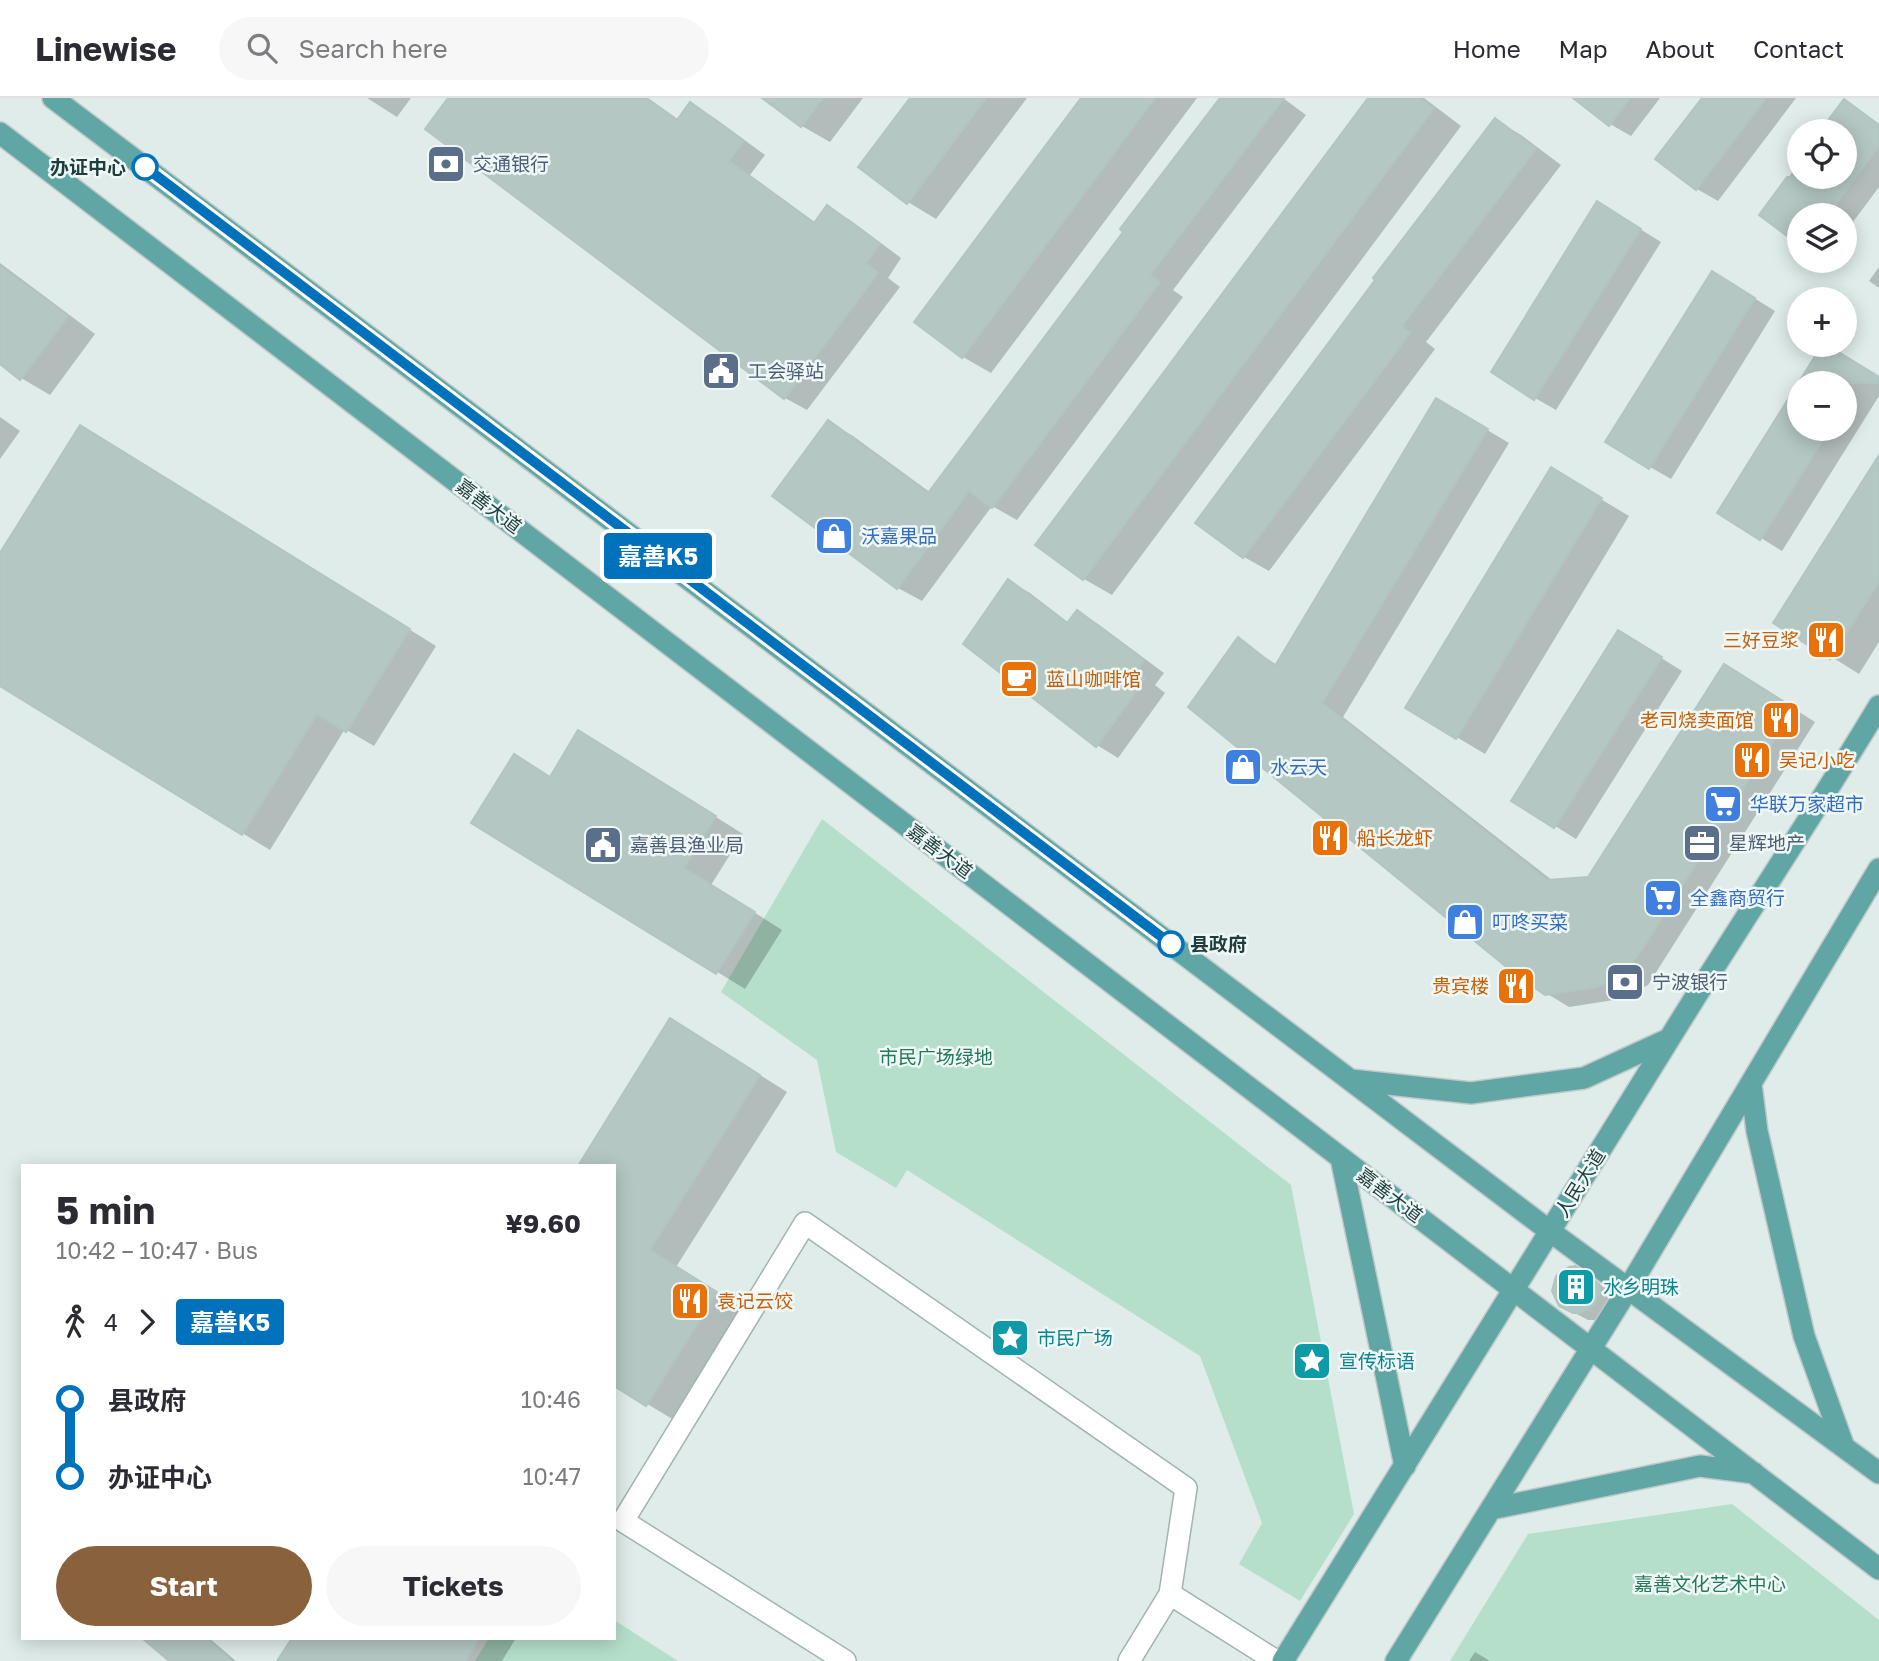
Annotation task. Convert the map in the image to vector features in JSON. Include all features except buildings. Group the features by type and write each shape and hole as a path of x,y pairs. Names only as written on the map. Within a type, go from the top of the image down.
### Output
{"main road":[{"path":"53,98 1550,1232 1879,1473"},
{"name":"嘉善大道","path":"0,133 1879,1569"},
{"name":"人民大道","path":"1283,1661 1515,1291 1669,1038 1822,801 1879,706"},
{"path":"1395,1661 1628,1289 1879,869"},
{"path":"1349,1079 1471,1093 1584,1078 1669,1038"},
{"path":"1751,1084 1757,1131 1804,1336 1844,1447"},
{"path":"1342,1158 1405,1466"},
{"path":"1491,1508 1700,1466 1754,1473"}],"lane":[{"path":"845,1661 623,1521 805,1223 1186,1488 1170,1594 1129,1661"},
{"path":"1170,1594 1276,1661"}],"green space":[{"name":"市民广场绿地","path":"822,819 1291,1185 1354,1514 1300,1601 1239,1564 1262,1523 1200,1356 907,1170 896,1188 836,1152 817,1060 721,992"},
{"name":"嘉善文化艺术中心","path":"1732,1504 1879,1620 1879,1661 1450,1661 1528,1534"},
{"path":"616,1621 678,1661 475,1661 488,1640 616,1640"}],"bus line":[{"name":"嘉善K5","path":"145,167 1171,944"}],"place":[{"name":"交通银行","path":"446,164"},
{"name":"办证中心","path":"145,167"},
{"name":"工会驿站","path":"721,371"},
{"name":"沃嘉果品","path":"834,536"},
{"name":"三好豆浆","path":"1826,640"},
{"name":"蓝山咖啡馆","path":"1019,679"},
{"name":"老司烧卖面馆","path":"1781,720"},
{"name":"吴记小吃","path":"1752,760"},
{"name":"水云天","path":"1243,767"},
{"name":"华联万家超市","path":"1723,804"},
{"name":"船长龙虾","path":"1330,838"},
{"name":"星辉地产","path":"1702,843"},
{"name":"嘉善县渔业局","path":"603,845"},
{"name":"全鑫商贸行","path":"1663,898"},
{"name":"叮咚买菜","path":"1465,922"},
{"name":"县政府","path":"1171,944"},
{"name":"宁波银行","path":"1625,982"},
{"name":"贵宾楼","path":"1516,986"},
{"name":"水乡明珠","path":"1576,1287"},
{"name":"袁记云饺","path":"690,1301"},
{"name":"市民广场","path":"1010,1338"},
{"name":"宣传标语","path":"1312,1361"}]}
